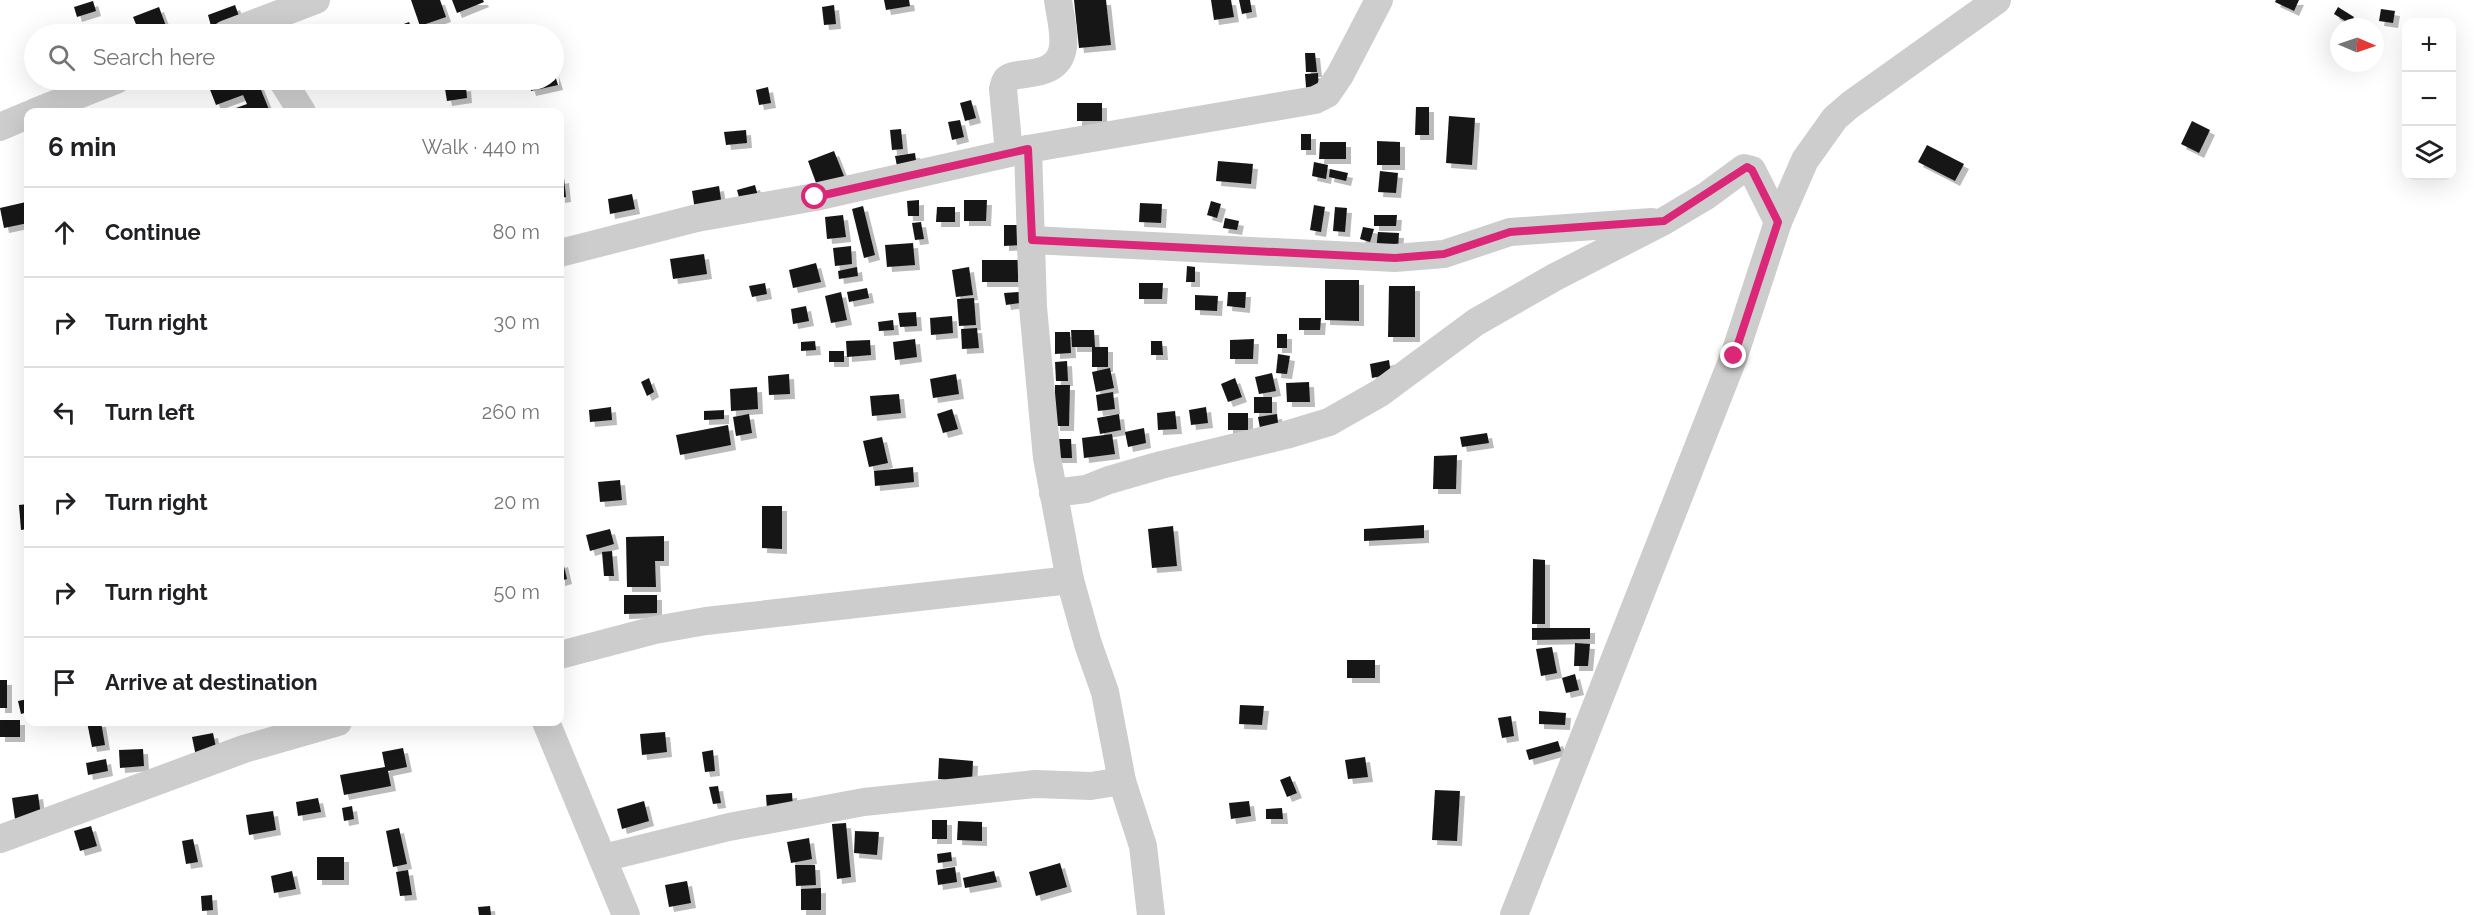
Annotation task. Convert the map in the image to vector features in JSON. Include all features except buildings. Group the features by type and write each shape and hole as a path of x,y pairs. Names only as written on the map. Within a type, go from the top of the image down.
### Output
{"street":[{"path":"259,24 316,0"},
{"path":"1058,0 1063,46 1061,55 1050,67 1036,74 1011,77 1006,80 1003,89 1019,151 1032,240 1033,307 1047,458 1053,493 1070,580 1088,644 1105,692 1122,781 1144,853 1151,915"},
{"path":"564,252 698,218 827,195 1019,151 1315,100 1328,94 1379,0"},
{"path":"1514,915 1734,356 1778,222 1805,160 1835,118 1870,89 1997,0"},
{"path":"45,108 91,90"},
{"path":"288,90 300,108"},
{"path":"0,127 24,117"},
{"path":"1053,493 1086,489 1161,465 1286,435 1329,422 1380,393 1476,322 1664,221 1747,167 1752,170 1778,222"},
{"path":"1032,240 1395,258 1444,254 1510,232 1664,221"},
{"path":"564,654 655,630 706,621 1070,580"},
{"path":"0,839 244,749 324,726"},
{"path":"548,726 626,915"},
{"path":"603,858 729,827 864,802 1035,783 1091,786 1122,781"}],"route":[{"path":"815,197 1028,149 1032,240 1395,258 1444,254 1510,232 1664,221 1706,196 1747,167 1752,170 1778,222 1734,356"}]}
